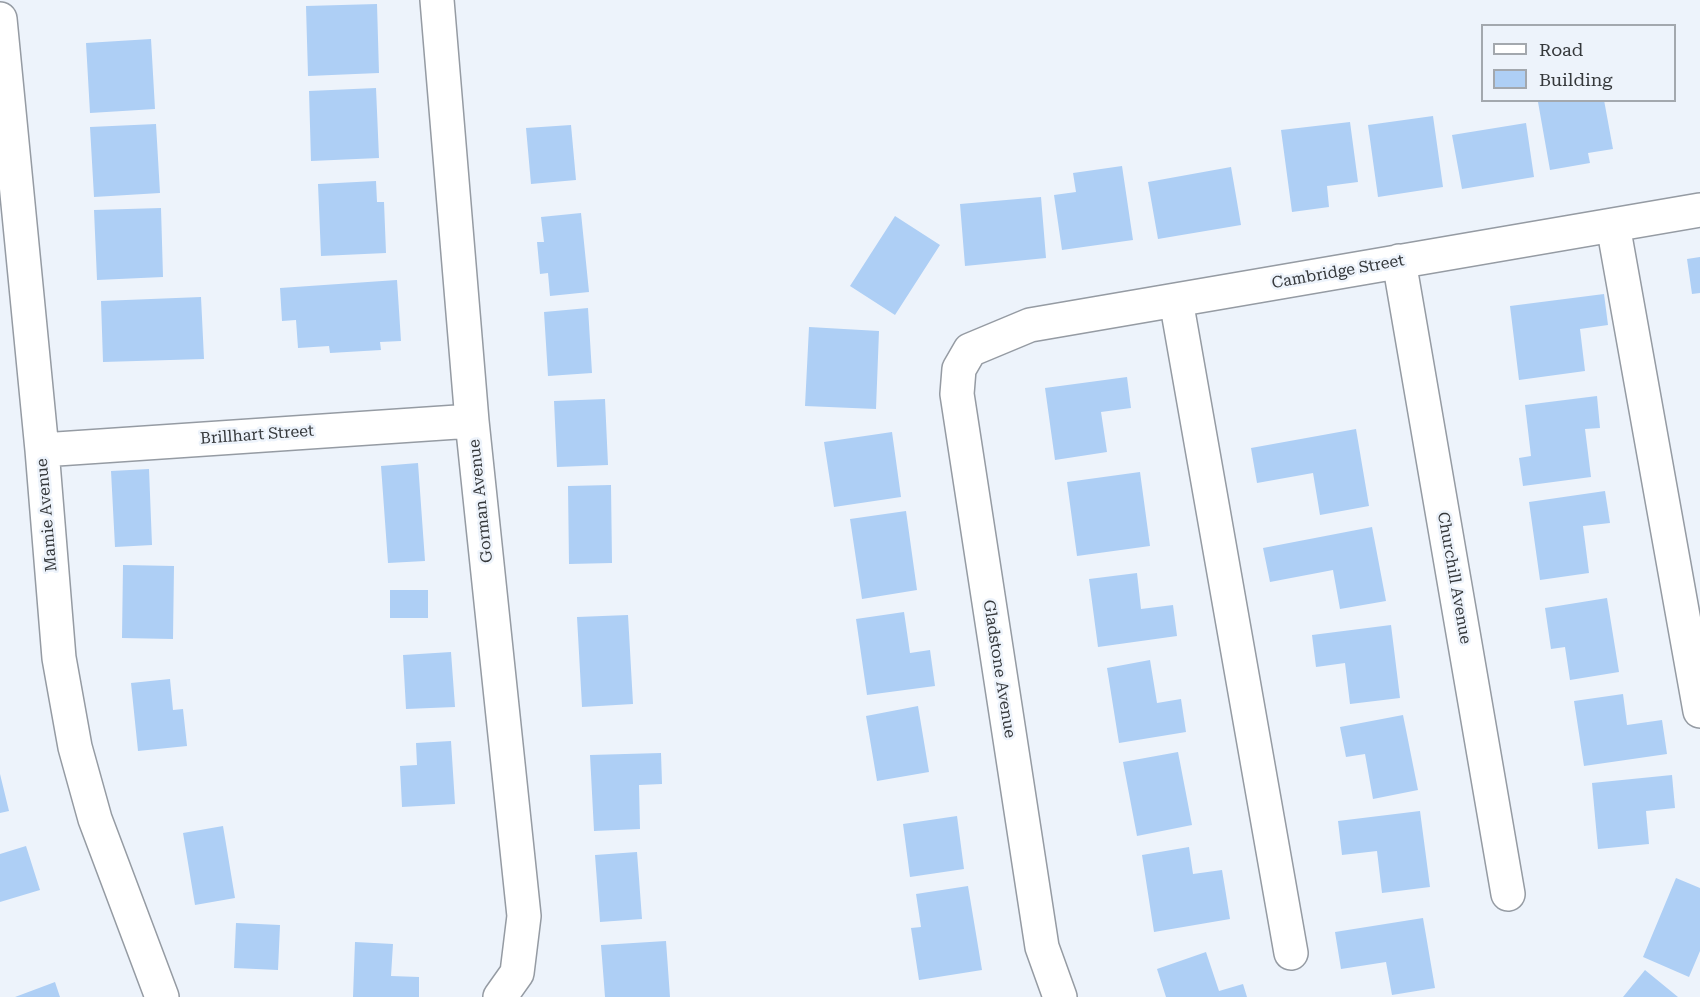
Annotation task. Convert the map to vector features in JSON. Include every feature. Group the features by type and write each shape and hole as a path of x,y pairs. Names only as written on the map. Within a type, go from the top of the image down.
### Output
{"street":[{"name":"Gorman Avenue","path":"437,0 472,421 524,916 517,973 500,997"},
{"name":"Mamie Avenue","path":"0,19 42,450 59,658 75,747 95,819 162,997"},
{"name":"Cambridge Street","path":"979,345 1030,325 1700,210"},
{"path":"1613,225 1700,711"},
{"name":"Churchill Avenue","path":"1399,261 1508,894"},
{"path":"1176,300 1291,952"},
{"name":"Gladstone Avenue","path":"979,345 970,350 959,369 957,394 1042,947 1060,997"},
{"name":"Brillhart Street","path":"42,450 472,421"}],"building":[{"path":"377,4 379,73 308,76 306,6"},
{"path":"151,39 155,109 90,113 86,43"},
{"path":"376,88 379,158 311,161 309,91"},
{"path":"1538,102 1604,102 1613,149 1588,153 1590,163 1550,170"},
{"path":"1433,116 1443,187 1378,197 1368,125"},
{"path":"1350,122 1358,182 1327,186 1329,207 1292,212 1281,130"},
{"path":"1526,123 1534,177 1462,189 1452,135"},
{"path":"156,124 160,193 94,197 90,127"},
{"path":"571,125 576,180 531,184 526,128"},
{"path":"1122,166 1133,240 1062,250 1054,195 1076,192 1073,173"},
{"path":"1231,167 1241,225 1158,239 1148,182"},
{"path":"376,181 377,202 384,202 386,253 321,256 318,184"},
{"path":"1041,197 1046,258 965,266 960,204"},
{"path":"161,208 163,277 97,280 94,210"},
{"path":"581,213 589,292 550,296 548,273 540,274 537,242 544,242 541,217"},
{"path":"895,216 940,245 895,315 850,286"},
{"path":"1700,257 1700,293 1692,294 1687,259"},
{"path":"397,280 401,341 380,342 381,350 330,353 329,346 298,348 296,320 282,321 280,288"},
{"path":"1604,294 1608,325 1580,329 1585,371 1519,380 1510,306"},
{"path":"201,297 204,359 103,362 101,301"},
{"path":"588,308 592,373 548,376 544,312"},
{"path":"809,327 879,331 876,409 805,406"},
{"path":"1127,377 1131,408 1101,412 1107,452 1055,460 1045,388"},
{"path":"1597,396 1600,428 1585,429 1591,477 1523,486 1519,458 1531,456 1525,405"},
{"path":"605,399 608,465 557,467 554,401"},
{"path":"1356,429 1369,506 1320,515 1313,473 1257,483 1251,448"},
{"path":"892,432 901,497 834,507 824,442"},
{"path":"418,463 425,561 388,563 381,466"},
{"path":"149,469 152,545 115,547 111,471"},
{"path":"1140,472 1150,546 1077,556 1067,482"},
{"path":"611,485 612,563 569,564 568,486"},
{"path":"1605,491 1610,523 1583,526 1589,573 1540,580 1529,502"},
{"path":"906,511 917,590 862,599 850,519"},
{"path":"1372,527 1386,601 1340,609 1333,570 1270,582 1263,548"},
{"path":"123,565 174,566 173,639 122,638"},
{"path":"1137,573 1141,609 1173,605 1177,636 1098,647 1089,579"},
{"path":"390,590 428,590 428,618 390,618"},
{"path":"1607,598 1619,672 1570,680 1565,647 1551,649 1545,608"},
{"path":"904,612 910,653 930,650 935,686 867,695 856,619"},
{"path":"628,615 633,704 582,707 577,617"},
{"path":"1391,625 1400,698 1350,704 1345,663 1316,667 1312,635"},
{"path":"451,652 455,707 406,709 403,655"},
{"path":"1150,660 1157,703 1181,699 1186,732 1119,743 1107,668"},
{"path":"170,679 173,710 183,709 187,746 138,751 131,683"},
{"path":"1623,694 1627,725 1662,720 1667,754 1584,766 1574,701"},
{"path":"918,706 929,772 877,781 866,716"},
{"path":"1403,715 1418,790 1373,799 1365,754 1346,757 1340,727"},
{"path":"451,741 455,804 402,807 400,766 417,765 416,743"},
{"path":"1178,752 1192,825 1137,836 1123,762"},
{"path":"661,753 662,784 639,785 640,829 594,831 590,755"},
{"path":"0,774 9,811 0,813"},
{"path":"1672,775 1675,808 1646,811 1649,844 1598,849 1592,783"},
{"path":"1420,811 1430,887 1382,893 1377,851 1342,855 1338,821"},
{"path":"957,816 964,869 910,877 903,824"},
{"path":"223,826 235,898 195,905 183,833"},
{"path":"26,846 40,890 0,902 0,854"},
{"path":"1189,847 1193,874 1222,870 1230,919 1154,932 1142,855"},
{"path":"637,852 642,919 600,922 595,855"},
{"path":"1676,878 1700,888 1700,951 1689,977 1643,957"},
{"path":"968,886 982,970 919,980 911,928 921,927 916,894"},
{"path":"1423,918 1435,988 1392,995 1386,962 1341,969 1335,932"},
{"path":"236,923 280,925 278,970 234,968"},
{"path":"666,941 670,997 605,997 601,945"},
{"path":"355,942 393,944 391,976 419,977 419,997 353,997"},
{"path":"1206,952 1219,991 1243,984 1247,997 1166,997 1157,969"},
{"path":"1645,970 1678,997 1623,997"},
{"path":"55,982 60,997 15,997"}]}
